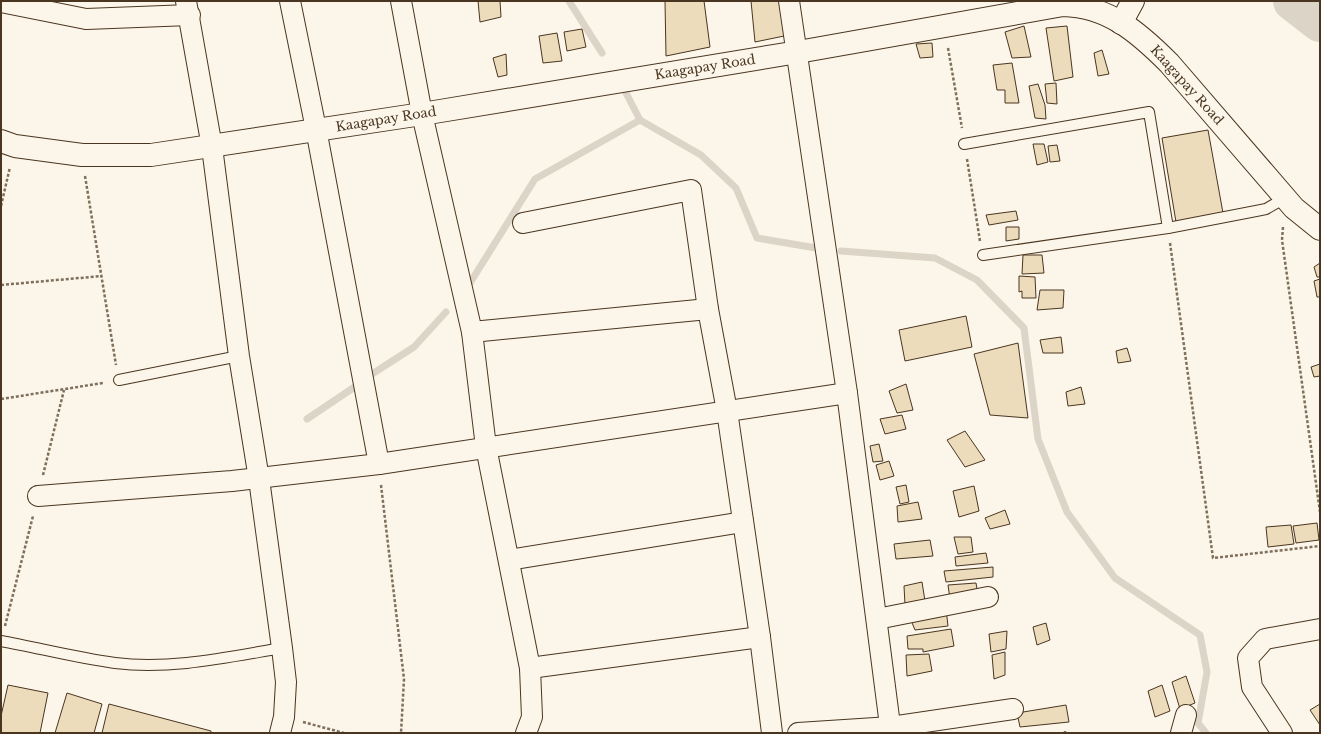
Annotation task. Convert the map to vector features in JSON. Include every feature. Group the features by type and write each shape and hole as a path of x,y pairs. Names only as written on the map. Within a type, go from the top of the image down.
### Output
{"street":[{"path":"290,1 316,129 379,464"},
{"path":"401,1 422,114 472,332 486,447 530,668 532,717 526,733"},
{"path":"789,1 798,52 846,393 891,730"},
{"path":"1121,23 1133,1"},
{"path":"1,2 86,19 188,8 212,147 239,356 259,479 282,648 286,682 284,717 280,733"},
{"name":"Kaagapay Road","path":"8,143 82,155 151,155 212,147 316,129 422,114 798,52 1063,5 1093,9 1121,23 1152,46 1169,63 1290,203 1320,229"},
{"path":"523,223 691,190 708,309 727,411 760,637 772,733"},
{"path":"472,332 708,309"},
{"path":"38,496 259,479 379,464 846,393"},
{"path":"509,560 743,522"},
{"path":"877,619 988,597"},
{"path":"1282,733 1252,687 1248,658 1265,639 1320,629"},
{"path":"530,668 760,637"},
{"path":"798,733 891,730 1013,709"}],"lane":[{"path":"964,144 1150,112 1168,228"},
{"path":"982,255 1168,228 1256,212 1290,203"},
{"path":"119,380 239,356"},
{"path":"1,641 124,663 163,664 207,660 282,648"}],"path":[{"path":"1,206 8,143"},
{"path":"1,399 119,380 82,155"},
{"path":"1290,203 1282,240 1320,512"},
{"path":"1168,228 1213,558 1320,546"},
{"path":"1,285 102,276"},
{"path":"379,464 404,679 401,733"},
{"path":"312,724 344,733"}],"building":[{"path":"478,1 500,1 501,17 480,22"},
{"path":"665,1 704,1 710,47 666,56"},
{"path":"751,1 784,1 789,35 755,42"},
{"path":"1024,26 1031,57 1012,58 1005,32"},
{"path":"1067,26 1073,77 1054,81 1046,28"},
{"path":"582,29 586,47 567,51 564,32"},
{"path":"557,33 562,61 543,63 539,36"},
{"path":"932,43 933,57 920,58 916,44"},
{"path":"1102,50 1109,74 1098,76 1094,53"},
{"path":"506,54 507,75 498,77 493,58"},
{"path":"1012,63 1019,103 1005,103 1005,90 997,90 993,65"},
{"path":"1056,83 1057,104 1047,103 1045,84"},
{"path":"1038,84 1045,105 1046,119 1035,118 1029,86"},
{"path":"1208,130 1223,213 1176,222 1162,138"},
{"path":"1033,144 1044,144 1048,162 1037,165"},
{"path":"1057,145 1060,161 1050,162 1048,146"},
{"path":"1016,211 1018,220 989,225 986,215"},
{"path":"1006,227 1019,227 1019,239 1006,241"},
{"path":"1023,255 1042,255 1044,273 1022,274"},
{"path":"1320,263 1320,277 1317,277 1314,267"},
{"path":"1019,276 1035,277 1036,298 1022,298 1022,291 1019,292"},
{"path":"1320,279 1320,297 1317,297 1314,281"},
{"path":"1040,290 1064,290 1063,308 1037,310"},
{"path":"966,316 972,347 905,361 899,330"},
{"path":"1061,337 1063,353 1043,353 1040,340"},
{"path":"1018,343 1028,418 990,415 974,354"},
{"path":"1127,348 1131,361 1118,363 1116,351"},
{"path":"1320,364 1320,376 1314,377 1311,367"},
{"path":"906,384 913,410 897,413 889,391"},
{"path":"1081,387 1085,404 1068,406 1066,392"},
{"path":"902,415 906,429 885,434 880,419"},
{"path":"965,431 985,460 965,467 947,440"},
{"path":"879,444 883,461 873,462 870,446"},
{"path":"889,461 894,476 880,480 876,465"},
{"path":"906,485 909,502 900,504 896,487"},
{"path":"974,486 979,511 959,517 953,491"},
{"path":"918,502 922,519 898,522 897,506"},
{"path":"1005,510 1010,524 990,529 985,518"},
{"path":"1317,523 1319,540 1296,543 1293,526"},
{"path":"1291,525 1294,544 1268,547 1266,527"},
{"path":"954,537 971,537 973,552 958,554"},
{"path":"930,540 933,556 896,559 894,544"},
{"path":"986,553 988,563 956,566 955,557"},
{"path":"993,567 993,577 946,582 944,571"},
{"path":"922,582 925,601 905,605 904,586"},
{"path":"976,583 978,595 950,599 948,585"},
{"path":"946,609 948,626 915,630 908,613"},
{"path":"1046,623 1050,640 1037,645 1033,627"},
{"path":"951,629 954,646 923,652 923,649 908,649 907,636"},
{"path":"1007,631 1006,649 991,652 989,634"},
{"path":"1005,652 1005,675 994,679 992,655"},
{"path":"929,654 932,671 907,676 906,655"},
{"path":"1186,676 1195,703 1180,709 1172,682"},
{"path":"8,685 48,693 40,733 1,733 1,716"},
{"path":"1162,685 1170,711 1155,717 1148,691"},
{"path":"67,693 102,704 94,733 55,733"},
{"path":"109,704 211,731 211,733 102,733"},
{"path":"1320,704 1320,725 1310,710"},
{"path":"1066,705 1069,722 1020,727 1017,713"}],"waterway":[{"path":"569,1 602,53"},
{"path":"1293,1 1320,22"},
{"path":"625,91 640,120 701,155 736,188 757,238 816,248"},
{"path":"470,283 535,179 640,120"},
{"path":"841,251 935,258 977,280 1024,328 1038,439 1067,512 1115,578 1200,635 1207,672 1198,723 1206,733"},
{"path":"369,376 414,347 446,312"},
{"path":"307,419 359,384"}]}
